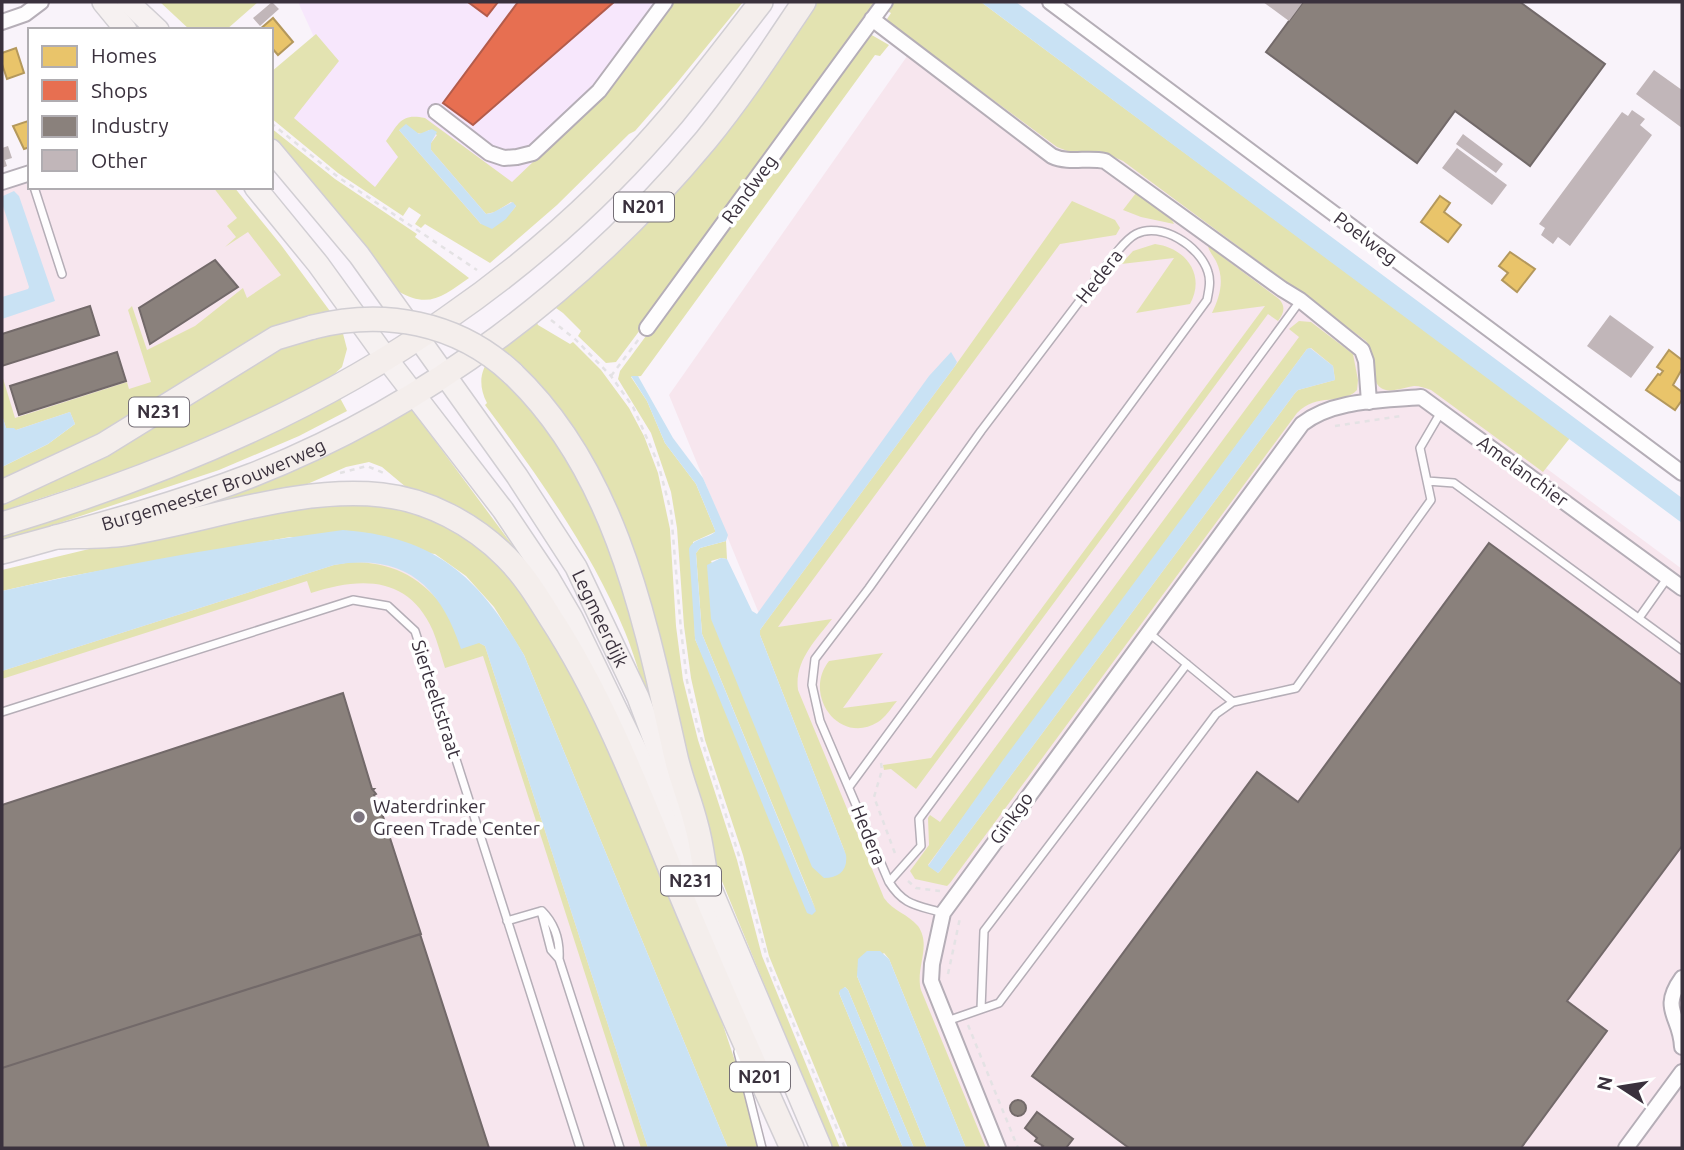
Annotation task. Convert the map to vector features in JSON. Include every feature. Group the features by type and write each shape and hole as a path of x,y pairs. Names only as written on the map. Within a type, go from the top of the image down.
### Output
{"highway":[{"name":"N201","path":"386,358 447,319 548,239 624,166 671,116 761,2"},
{"name":"N201","path":"414,394 445,375 526,316 608,243 706,140 804,2"},
{"name":"N231","path":"2,492 103,445 275,338 313,327 362,318 412,322 438,328 473,343 531,390 566,437 620,546 646,625 676,757 696,825 706,877"},
{"name":"Burgemeester Brouwerweg","path":"2,524 227,442 320,397 386,358"},
{"name":"Burgemeester Brouwerweg","path":"2,552 104,524 250,476 351,429 414,394"},
{"name":"N201","path":"56,537 122,534 304,497 362,494 410,499 479,534 507,558 527,582 568,644 604,711 727,1007 792,1148"}],"main road":[{"path":"103,2 124,28"},
{"path":"128,2 156,28"},
{"name":"Legmeerdijk","path":"273,152 359,256 525,487 576,567 633,685 706,877 821,1148"},
{"name":"Legmeerdijk","path":"257,189 318,264 386,358 503,510 548,577 595,663 637,752 800,1148"}],"street":[{"path":"2,22 25,14 41,2"},
{"path":"436,112 489,153 504,158 533,153 599,91 665,2"},
{"name":"Randweg","path":"647,328 885,2"},
{"name":"Poelweg","path":"1050,2 1682,473"},
{"path":"872,19 1052,156 1067,161 1105,161 1300,300 1362,350 1366,361 1368,402"},
{"path":"2,182 28,174"},
{"name":"Amelanchier","path":"1368,402 1421,397 1437,417 1682,588"},
{"name":"Ginkgo","path":"998,1148 931,981 943,913 1302,424 1317,412 1368,402"},
{"path":"1682,978 1673,991 1671,1007 1682,1047"},
{"path":"1626,1148 1682,1072"}],"lane":[{"path":"35,189 62,274"},
{"name":"Hedera","path":"849,787 1207,300 1210,284 1202,260 1173,236 1161,230 1136,233 1115,253 815,659 812,685 820,721 889,883 898,897 908,903 943,913"},
{"name":"Hedera","path":"889,883 921,846 919,819 1300,300"},
{"path":"946,1022 999,1003 1216,714 1233,702 1296,688 1431,500 1420,448 1437,417"},
{"path":"1427,481 1454,483 1682,650"},
{"path":"1639,618 1668,577"},
{"name":"Sierteeltstraat","path":"2,712 354,600 388,606 415,631 580,1148"},
{"path":"1148,632 1233,702"},
{"path":"981,1009 984,931 1187,664"},
{"path":"508,920 541,911 552,921 560,948 559,959 620,1148"},
{"path":"727,1007 762,1148"}],"path":[{"path":"273,125 338,177 477,270"},
{"path":"548,317 575,339 611,376 633,407 649,438 666,488 674,540 684,655 698,728 739,856 769,965 845,1148"},
{"path":"611,376 647,328"},
{"path":"1326,427 1411,414 1437,417"},
{"path":"873,752 883,769 874,797 901,870 916,888 955,894 969,900 959,920 947,978"},
{"path":"964,1015 1018,1148"}],"shaded area":[{"path":"298,2 681,2 495,246 376,192 288,120 325,61"},
{"path":"936,15 1682,569 1682,1148 979,1148 669,395"},
{"path":"28,168 28,189 222,189 306,301 146,399 2,449 2,175"},
{"path":"341,544 424,566 494,630 669,1148 2,1148 2,633"}],"green space":[{"path":"160,2 258,2 228,28 188,28"},
{"path":"673,2 743,2 635,131 557,205 490,263 425,224 421,228 415,224 421,215 409,207 403,216 338,173 273,120 273,70 316,34 339,61 294,118 375,187 398,157 386,141 401,121 411,117 425,118 512,182 601,97","holes":["399,130 422,134 429,130 437,135 431,143 431,150 486,214 511,202 516,206 513,210 501,218 481,224"]},
{"path":"817,2 877,2 616,362 606,363 578,336 581,331 556,308 785,49"},
{"path":"894,2 981,2 1570,438 1543,472 1431,390 1414,386 1384,390 1375,379 1371,352 1366,341 1123,161 1100,151 1070,152 1057,147 893,26 887,19 891,13 887,11"},
{"path":"870,34 889,45 880,56 875,55 641,376 631,377 647,401 665,443 696,484 715,530 693,542 695,639 816,910 702,634 696,553 700,548 726,541 727,559 711,561 846,855 760,630 955,366 1072,201 1115,220 1120,228 1116,235 1060,244 778,627 832,619 803,660 799,670 798,690 884,898 914,922 922,934 924,949 920,974 921,990 986,1148 966,1148 889,959 884,953 857,976 927,1148 914,1148 845,987 839,993 903,1148 848,1148 769,956 743,855 705,740 691,678 684,626 677,528 671,492 651,433 618,379 620,371"},
{"path":"273,130 335,179 417,234 415,237 469,278 444,295 427,300 409,297 398,291 273,143"},
{"path":"215,189 236,189 341,326 347,349 342,367 329,379 287,404 136,467 2,511 2,498 314,316 166,400 2,486 2,467 48,444 75,424 70,412 16,430 6,428 2,415 2,375 15,418 127,382 129,389 151,382 128,310 132,306 147,350 195,326 243,288 247,298 281,275 248,232 225,247 236,237 227,226 237,218"},
{"path":"1136,193 1172,220 1174,224 1123,210"},
{"path":"1155,244 1176,251 1184,257 1194,273 1194,293 1190,304 1136,313 1174,258 1121,264 1133,251"},
{"path":"1208,246 1279,299 1283,307 1282,315 1278,321 1268,314 916,789 891,769 884,770 883,765 931,758 1265,306 1212,313 1221,281 1219,268"},
{"path":"536,321 538,325 570,344 573,342 601,370 629,408 644,436 658,473 670,529 676,626 683,680 698,740 737,860 762,956 840,1148 831,1148 713,859 626,551 594,502 652,675 655,730 630,644 596,572 544,486 485,405 487,403 482,389 482,376 486,365 503,345"},
{"path":"1299,321 1311,322 1353,354 1357,390 1351,395 1313,403 1297,413 950,883 947,886 915,879 910,871 929,845 930,815 940,822 1299,337 1289,329","holes":["1311,348 1333,366 1335,380 1295,393 938,873 928,865 1307,349"]},
{"path":"340,398 347,411 299,436 219,470 2,542 2,530"},
{"path":"410,407 536,577 419,498 382,467 369,462 346,467 278,497 181,512 342,447"},
{"path":"293,505 403,505 477,540 544,612 634,799 721,1019 745,1091 759,1148 728,1148 524,655 494,607 466,576 435,554 290,537 2,591 2,570"},
{"path":"351,562 391,568 413,578 444,607 456,627 485,646 648,1148 641,1148 483,656 445,668 433,631 411,599 397,590 365,583 347,584 311,593 307,581 2,679 2,671 334,565"},
{"path":"883,653 843,708 897,701 881,720 864,728 839,722 829,713 820,688 822,674 829,661"}],"water":[{"path":"981,2 1016,2 1682,498 1682,523"},
{"path":"406,124 419,134 432,129 437,132 431,143 431,150 486,214 513,202 516,206 506,219 492,229 481,224 399,130"},
{"path":"14,191 19,196 55,301 2,319 2,297 29,287 2,203 3,196"},
{"path":"1310,348 1333,366 1335,380 1295,393 940,871 938,873 928,866 1003,760"},
{"path":"951,352 957,362 955,366 760,630 846,855 844,869 834,877 824,878 812,867 711,619 707,565 721,558 727,559 752,611 757,614 929,376"},
{"path":"631,376 638,376 673,438 703,478 728,535 726,541 700,548 696,553 702,634 816,911 812,915 807,913 695,639 689,549 715,530 696,484 665,443 647,401"},
{"path":"70,412 75,424 48,444 2,467 2,415 6,428 16,430"},
{"path":"343,530 376,534 404,542 429,552 452,566 490,604 524,655 728,1148 648,1148 485,646 479,643 461,649 442,607 416,578 399,569 380,564 334,565 2,671 2,591 172,557"},
{"path":"867,951 880,951 889,959 966,1148 927,1148 857,976 858,959"},
{"path":"845,987 914,1148 903,1148 839,993"}],"building: Homes":[{"path":"273,18 293,42 278,55 273,49 273,28 261,28"},
{"path":"16,48 24,73 7,79 2,53"},
{"path":"28,121 28,148 24,149 13,126"},
{"path":"1440,196 1450,203 1444,212 1461,225 1448,242 1421,222"},
{"path":"1510,252 1535,269 1517,292 1502,280 1508,273 1499,266"},
{"path":"1669,350 1682,360 1682,369 1673,385 1682,392 1682,400 1675,410 1646,390 1663,371 1657,367"}],"building: Shops":[{"path":"468,2 498,2 487,16"},
{"path":"518,2 614,2 473,125 443,103"}],"building: Industry":[{"path":"1303,2 1520,2 1605,64 1530,166 1455,111 1417,163 1266,52"},
{"path":"215,260 238,287 150,344 139,308"},
{"path":"90,306 99,335 2,366 2,334"},
{"path":"117,352 126,381 19,415 10,386"},
{"path":"1489,543 1682,685 1682,846 1567,1001 1607,1031 1521,1148 1129,1148 1032,1076 1257,772 1298,802"},
{"path":"343,693 372,789 376,794 376,802 378,801 421,934 2,1068 2,805"},
{"path":"420,934 489,1148 2,1148 2,1068"},
{"path":"1018,1100 1026,1108 1018,1116 1010,1108"},
{"path":"1037,1112 1073,1139 1066,1148 1041,1148 1043,1146 1035,1141 1037,1138 1025,1128"}],"building: Other":[{"path":"272,2 279,9 260,26 253,18"},
{"path":"1263,2 1303,2 1289,21"},
{"path":"1654,70 1682,90 1682,128 1636,94"},
{"path":"1632,110 1645,119 1640,125 1652,135 1570,246 1558,237 1553,244 1541,235 1545,228 1539,224 1622,112 1628,116"},
{"path":"1463,134 1503,164 1496,173 1456,144"},
{"path":"8,146 12,158 5,160 7,166 2,168 2,148"},
{"path":"1457,148 1507,185 1492,205 1442,168"},
{"path":"1610,315 1654,347 1631,378 1587,346"}],"place":[{"name":"Waterdrinker Green Trade Center","path":"359,817"}]}
